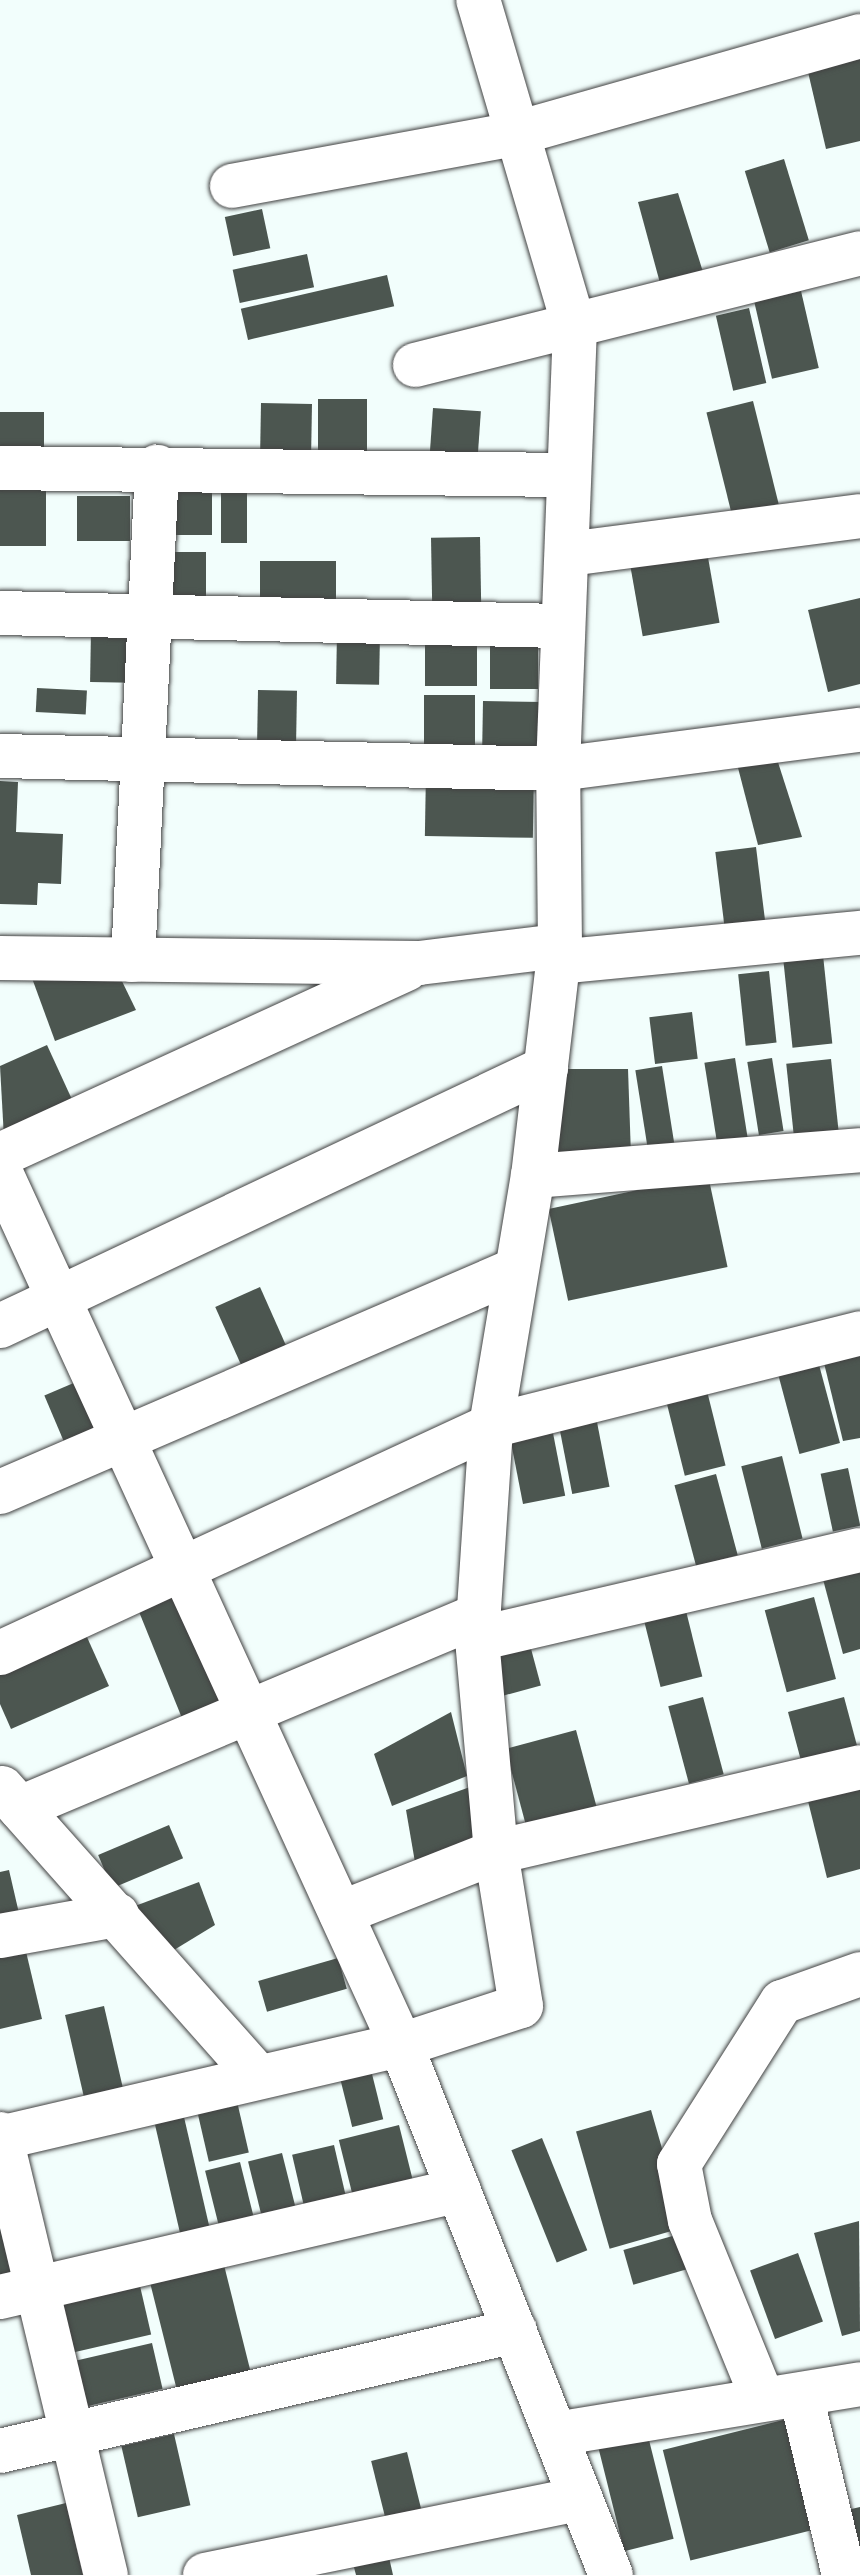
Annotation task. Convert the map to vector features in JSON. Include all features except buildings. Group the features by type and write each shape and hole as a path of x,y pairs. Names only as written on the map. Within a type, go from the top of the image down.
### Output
{"street":[{"path":"106,2575 74,2435 18,2294 0,2136 256,2074 401,2045 521,2006 496,1852 478,1627 491,1426 513,1271 533,1176 558,954 558,769 562,626 568,554 566,475 575,329 514,134 478,0"},
{"path":"232,186 514,134 860,36"},
{"path":"415,365 575,329 860,253"},
{"path":"0,468 157,467 566,475"},
{"path":"133,960 154,616 157,467"},
{"path":"568,554 860,516"},
{"path":"0,613 562,626"},
{"path":"0,756 558,769 860,730"},
{"path":"0,958 419,963 860,933"},
{"path":"0,1155 419,963"},
{"path":"0,1326 546,1068"},
{"path":"533,1176 860,1150"},
{"path":"0,1171 121,1439 186,1568 247,1711 401,2045 611,2575"},
{"path":"0,1492 513,1271"},
{"path":"0,1653 491,1426 860,1333"},
{"path":"256,2074 10,1797 478,1627 860,1550"},
{"path":"341,1913 496,1852 860,1767"},
{"path":"0,1936 117,1915"},
{"path":"844,2575 782,2396 690,2221 679,2164 782,2002 860,1974"},
{"path":"18,2294 459,2190"},
{"path":"0,2451 515,2331"},
{"path":"556,2434 860,2384"},
{"path":"205,2575 580,2499"}]}
